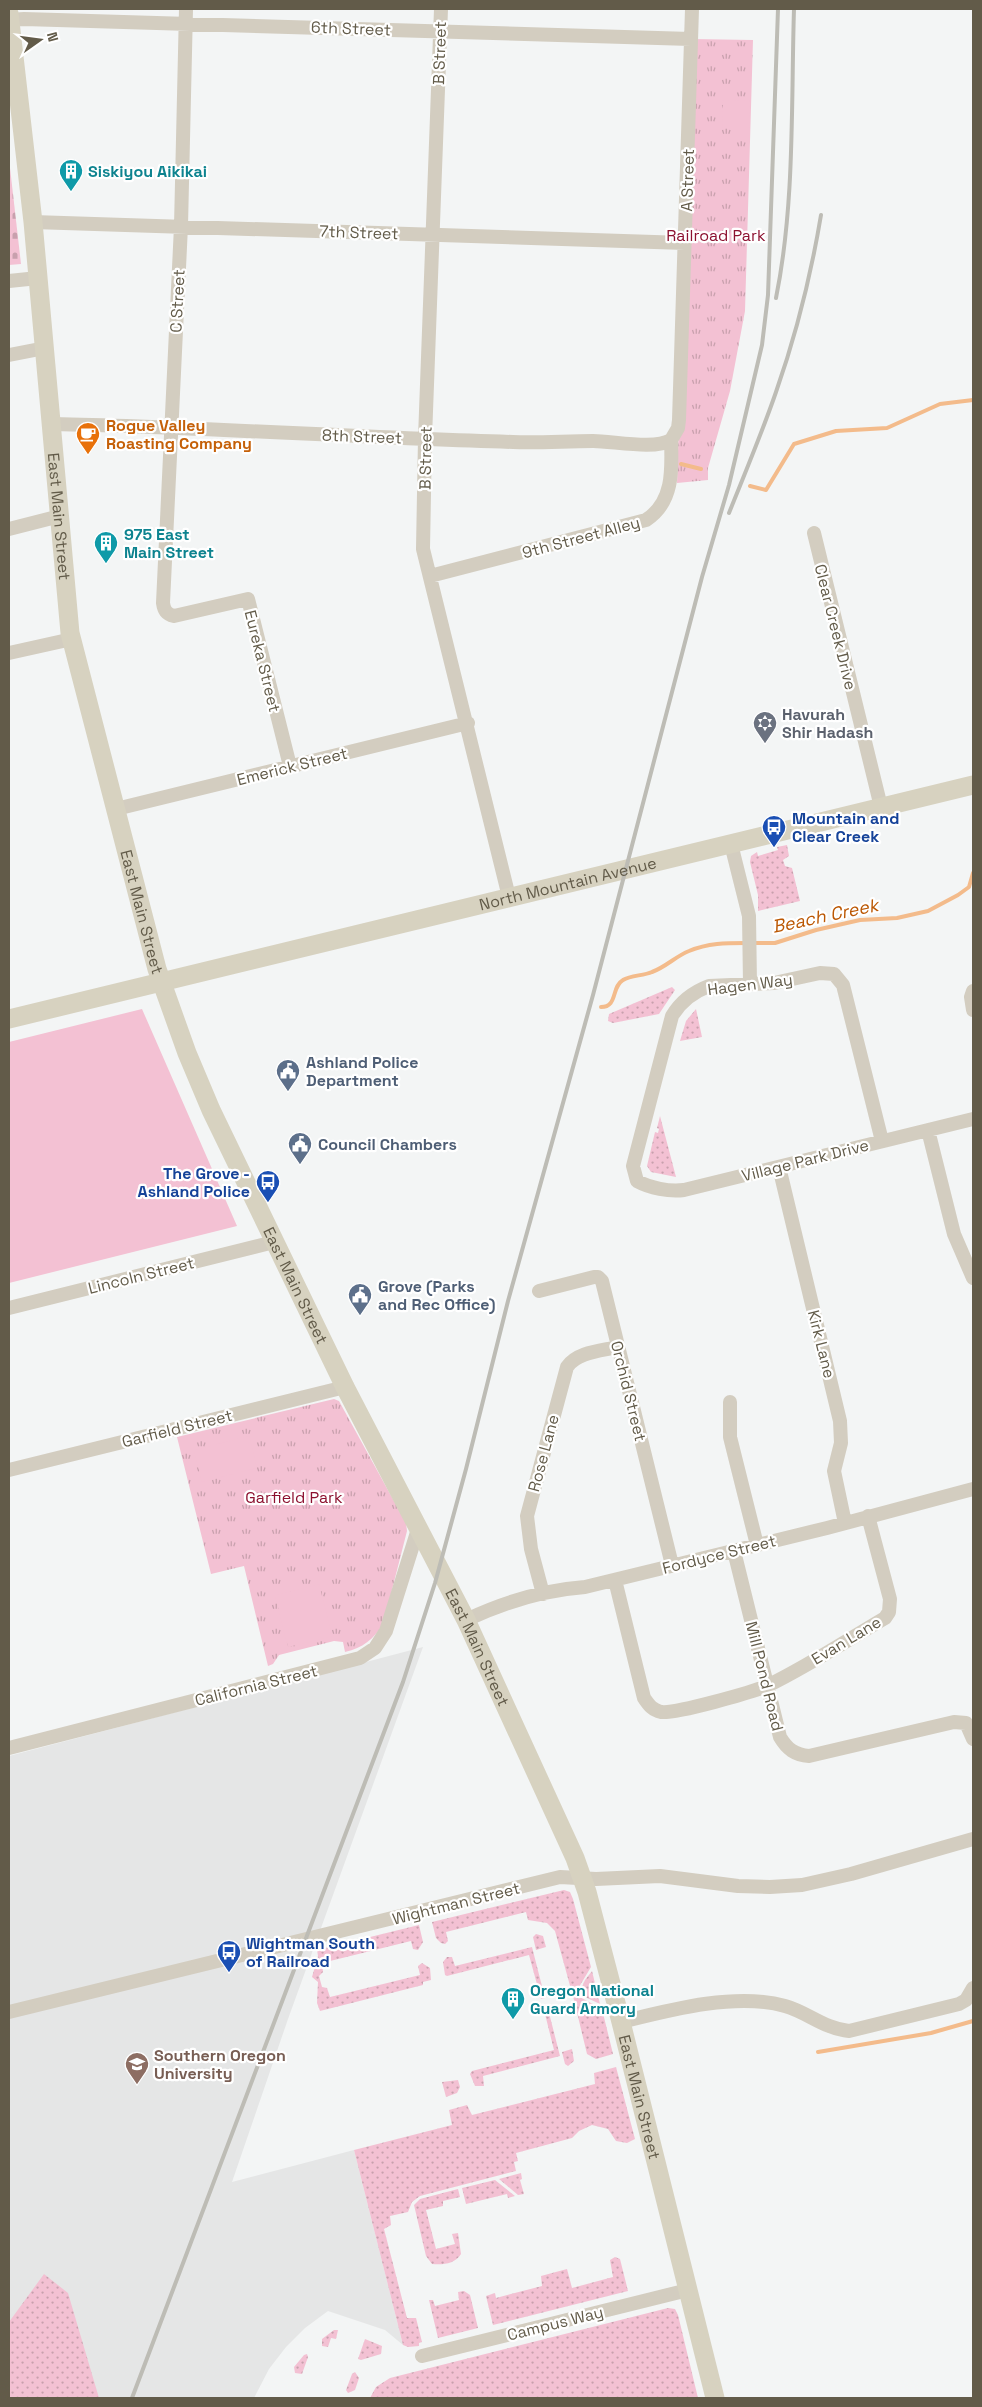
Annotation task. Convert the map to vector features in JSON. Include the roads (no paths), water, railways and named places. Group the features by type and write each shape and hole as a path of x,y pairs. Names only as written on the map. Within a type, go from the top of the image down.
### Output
{"street":[{"name":"C Street","path":"163,592 181,226 186,9"},
{"name":"B Street","path":"441,9 425,438 423,549 468,723 509,897"},
{"name":"A Street","path":"671,440 678,428 692,9"},
{"name":"6th Street","path":"10,17 24,19 691,39"},
{"name":"East Main Street","path":"10,17 33,222 72,639 161,982 186,1053 211,1110 345,1387 466,1620 583,1878 715,2398"},
{"name":"7th Street","path":"33,222 685,243"},
{"path":"9,282 38,278"},
{"path":"9,355 45,348"},
{"name":"8th Street","path":"53,424 170,426 330,436 659,444 671,440"},
{"name":"9th Street Alley","path":"430,576 646,520 655,514 665,501 672,471 671,440"},
{"path":"9,529 60,516"},
{"name":"Clear Creek Drive","path":"814,533 881,807"},
{"name":"Eureka Street","path":"163,592 164,610 174,616 248,599 290,766"},
{"path":"9,653 72,639"},
{"name":"Emerick Street","path":"116,809 468,723"},
{"name":"North Mountain Avenue","path":"9,1019 973,785"},
{"path":"731,844 748,908 750,984"},
{"name":"Hagen Way","path":"637,1181 633,1166 672,1016 684,1001 700,990 718,985 782,982 828,972 839,979 843,985 882,1141"},
{"path":"973,991 971,997 973,1010"},
{"name":"Village Park Drive","path":"637,1181 646,1186 678,1191 973,1119"},
{"path":"928,1130 954,1234 973,1278"},
{"name":"Kirk Lane","path":"779,1167 840,1421 841,1443 834,1471 845,1523"},
{"name":"Lincoln Street","path":"9,1308 274,1242"},
{"name":"Orchid Street","path":"539,1291 594,1277 600,1279 672,1565"},
{"name":"Rose Lane","path":"543,1594 528,1531 527,1516 567,1367 571,1361 578,1357 618,1347"},
{"name":"Garfield Street","path":"9,1470 345,1387"},
{"path":"730,1402 730,1436 757,1545"},
{"name":"Fordyce Street","path":"466,1620 487,1610 543,1594 614,1580 734,1551 973,1488"},
{"name":"Evan Lane","path":"767,1686 885,1618 889,1612 890,1599 868,1516"},
{"name":"California Street","path":"9,1748 360,1658 375,1648 386,1631 418,1526"},
{"name":"Mill Pond Road","path":"734,1551 780,1738 785,1746 802,1756 809,1756 954,1722 970,1721 973,1739"},
{"path":"614,1580 644,1698 650,1708 660,1712 673,1711 767,1686"},
{"name":"Wightman Street","path":"9,2012 560,1877 660,1876 738,1886 802,1885 851,1874 973,1839"},
{"path":"621,2022 704,2004 764,2003 784,2005 834,2029 849,2031 966,2000 973,1988"},
{"name":"Campus Way","path":"422,2356 688,2290"}],"waterway":[{"path":"750,486 766,490 794,444 836,431 887,428 940,404 973,400"},
{"path":"681,464 701,469"},
{"name":"Beach Creek","path":"753,943 775,943 816,930 860,920 897,918 928,911 969,887 973,873"},
{"name":"Beach Creek","path":"601,1007 610,1004 619,983 626,978 657,970 684,953 696,948 717,944 746,943"},
{"path":"818,2052 931,2033 973,2021"}],"railway":[{"path":"132,2398 403,1682 435,1583 466,1469 508,1301 593,995 702,577 729,485 762,345 768,295 778,9"},
{"path":"776,298 782,263 789,191 794,9"},
{"path":"729,513 765,423 790,349 808,282 821,215"}],"place":[{"name":"Siskiyou Aikikai","path":"71,192"},
{"name":"Rogue Valley Roasting Company","path":"88,455"},
{"name":"975 East Main Street","path":"106,564"},
{"name":"Havurah Shir Hadash","path":"765,744"},
{"name":"Mountain and Clear Creek","path":"774,848"},
{"name":"Ashland Police Department","path":"288,1092"},
{"name":"Council Chambers","path":"300,1165"},
{"name":"The Grove - Ashland Police","path":"268,1203"},
{"name":"Grove (Parks and Rec Office)","path":"360,1316"},
{"name":"Wightman South of Railroad","path":"229,1973"},
{"name":"Oregon National Guard Armory","path":"513,2020"},
{"name":"Southern Oregon University","path":"137,2085"}],"park label":[{"name":"Railroad Park","path":"716,235"},
{"name":"Garfield Park","path":"294,1497"}]}
